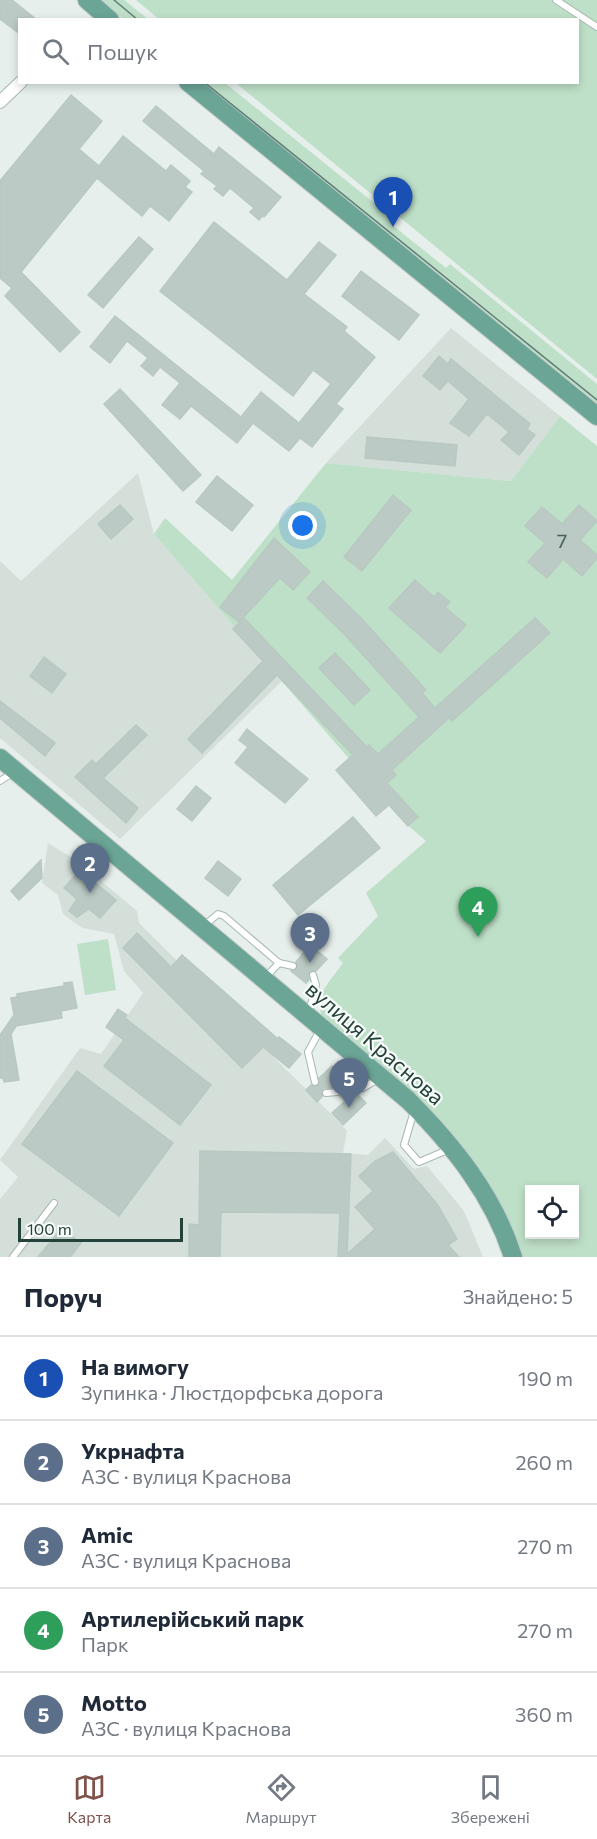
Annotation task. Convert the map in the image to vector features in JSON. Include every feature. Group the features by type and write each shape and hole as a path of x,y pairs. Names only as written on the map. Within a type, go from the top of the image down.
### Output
{"main road":[{"path":"190,84 597,416"},
{"name":"вулиця Краснова","path":"0,758 8,776 203,928 415,1107 466,1165 490,1206 513,1257"}],"street":[{"path":"0,102 19,84"}],"lane":[{"path":"556,0 597,27"},
{"path":"203,928 212,917 218,914 224,916 279,963 293,966"},
{"path":"264,979 279,963"},
{"path":"313,975 316,985 315,1021 308,1052 315,1082"},
{"path":"345,1089 363,1088 381,1077"},
{"path":"326,1093 337,1092"},
{"path":"415,1107 404,1145 419,1162 452,1148"},
{"path":"13,1257 54,1203"}],"shaded area":[{"path":"451,328 560,416 511,481 326,463"},
{"path":"138,473 154,534 282,681 120,839 0,738 0,561 21,581"},
{"path":"48,843 76,860 137,911 139,923 332,1115 347,1131 343,1153 368,1155 385,1138 414,1169 427,1166 464,1211 483,1257 0,1257 0,1199 18,1177 0,1160 80,1048 101,1054 143,993 124,971 114,934 83,928 75,923 63,914 58,895 42,883"}],"green space":[{"path":"99,0 124,0 147,18 122,18"},
{"path":"136,0 597,0 597,379 237,84 579,84 579,18 158,18"},
{"path":"202,84 226,84 394,219 391,224 446,268 450,264 597,384 597,403"},
{"path":"560,416 597,446 597,1257 519,1257 489,1193 324,1024 320,1006 321,998 323,991 343,963 338,958 378,916 366,893 426,841 404,822 154,534 165,518 232,580 326,463 511,481"},
{"path":"108,939 116,990 85,995 77,944"}],"building":[{"path":"0,0 12,0 34,18 18,18 18,32 0,19"},
{"path":"71,95 102,121 79,149 99,166 123,136 166,171 171,165 190,181 185,187 192,192 169,221 150,206 142,216 97,178 21,272 80,332 60,352 5,296 12,288 0,278 0,181"},
{"path":"156,106 214,154 219,147 281,197 264,217 263,215 259,220 250,212 254,208 230,188 223,196 214,189 217,186 201,174 204,171 143,121"},
{"path":"214,222 287,280 319,242 336,255 304,294 347,327 344,331 375,357 336,404 343,409 312,447 300,438 289,451 253,423 237,443 191,406 180,419 162,405 180,383 160,367 153,376 141,366 148,358 127,341 110,363 90,347 115,316 241,417 261,392 299,423 331,384 313,370 293,396 160,291"},
{"path":"139,237 153,249 103,308 88,295"},
{"path":"361,271 419,315 399,340 342,296"},
{"path":"439,356 448,364 451,359 530,424 527,429 535,435 519,455 501,440 509,432 487,414 469,436 450,423 469,399 448,381 440,390 423,376"},
{"path":"120,389 201,475 183,491 104,404"},
{"path":"367,437 457,445 455,466 365,458"},
{"path":"217,476 253,505 232,531 196,502"},
{"path":"393,495 411,510 362,571 344,557"},
{"path":"120,505 133,519 111,539 98,524"},
{"path":"579,505 597,521 580,540 597,555 597,558 582,576 563,559 547,578 528,562 545,543 525,526 542,507 562,524"},
{"path":"274,538 310,572 293,590 280,578 239,622 220,607"},
{"path":"415,580 434,597 438,592 450,602 445,607 466,625 440,653 389,608"},
{"path":"323,581 362,619 426,690 422,693 435,708 535,618 550,633 452,721 449,718 392,770 396,775 387,783 418,817 408,826 389,805 376,816 336,770 353,755 277,675 202,753 188,739 263,661 233,629 244,618 367,747 369,745 378,754 419,717 345,635 307,598"},
{"path":"335,653 370,690 354,705 319,668"},
{"path":"44,657 66,674 52,693 30,676"},
{"path":"0,701 55,743 45,756 0,718"},
{"path":"136,725 147,735 103,778 138,808 126,823 75,777 92,760 96,764"},
{"path":"247,729 308,779 285,803 235,763 248,747 239,740"},
{"path":"196,786 211,798 192,821 177,809"},
{"path":"353,817 380,848 298,915 273,885"},
{"path":"41,860 42,878 19,900 11,891"},
{"path":"218,861 241,879 228,896 205,878"},
{"path":"80,870 116,900 100,918 89,909 77,917 69,911 77,899 64,888"},
{"path":"137,933 171,967 182,955 278,1039 279,1037 301,1054 289,1068 263,1047 242,1068 123,948"},
{"path":"310,945 327,959 316,971 309,972 309,980 306,983 291,971 297,969 296,962"},
{"path":"72,982 77,1008 61,1011 62,1018 16,1026 11,1034 19,1080 4,1082 3,1078 0,1078 0,1035 14,1015 11,998 17,997 17,994 64,986 64,983"},
{"path":"118,1009 127,1015 125,1018 211,1085 180,1125 104,1066 124,1040 106,1027"},
{"path":"332,1066 343,1078 339,1082 342,1085 340,1088 323,1088 322,1097 317,1102 306,1090 311,1085 318,1086 319,1078"},
{"path":"77,1071 173,1143 119,1216 22,1144"},
{"path":"342,1093 357,1094 366,1103 343,1125 332,1113 345,1101 340,1096"},
{"path":"200,1151 351,1154 347,1254 375,1229 355,1207 373,1191 359,1176 375,1161 393,1152 437,1204 457,1239 448,1245 459,1257 338,1257 340,1213 221,1212 220,1257 189,1257 189,1224 199,1225"},
{"path":"62,1228 81,1243 70,1257 38,1257"}],"tram line":[{"path":"114,0 136,18"},
{"path":"206,84 597,400"}],"place":[{"name":"На вимогу","path":"393,227"},
{"name":"Укрнафта","path":"90,893"},
{"name":"Артилерійський парк","path":"478,937"},
{"name":"Amic","path":"310,963"},
{"name":"Motto","path":"349,1108"}]}
